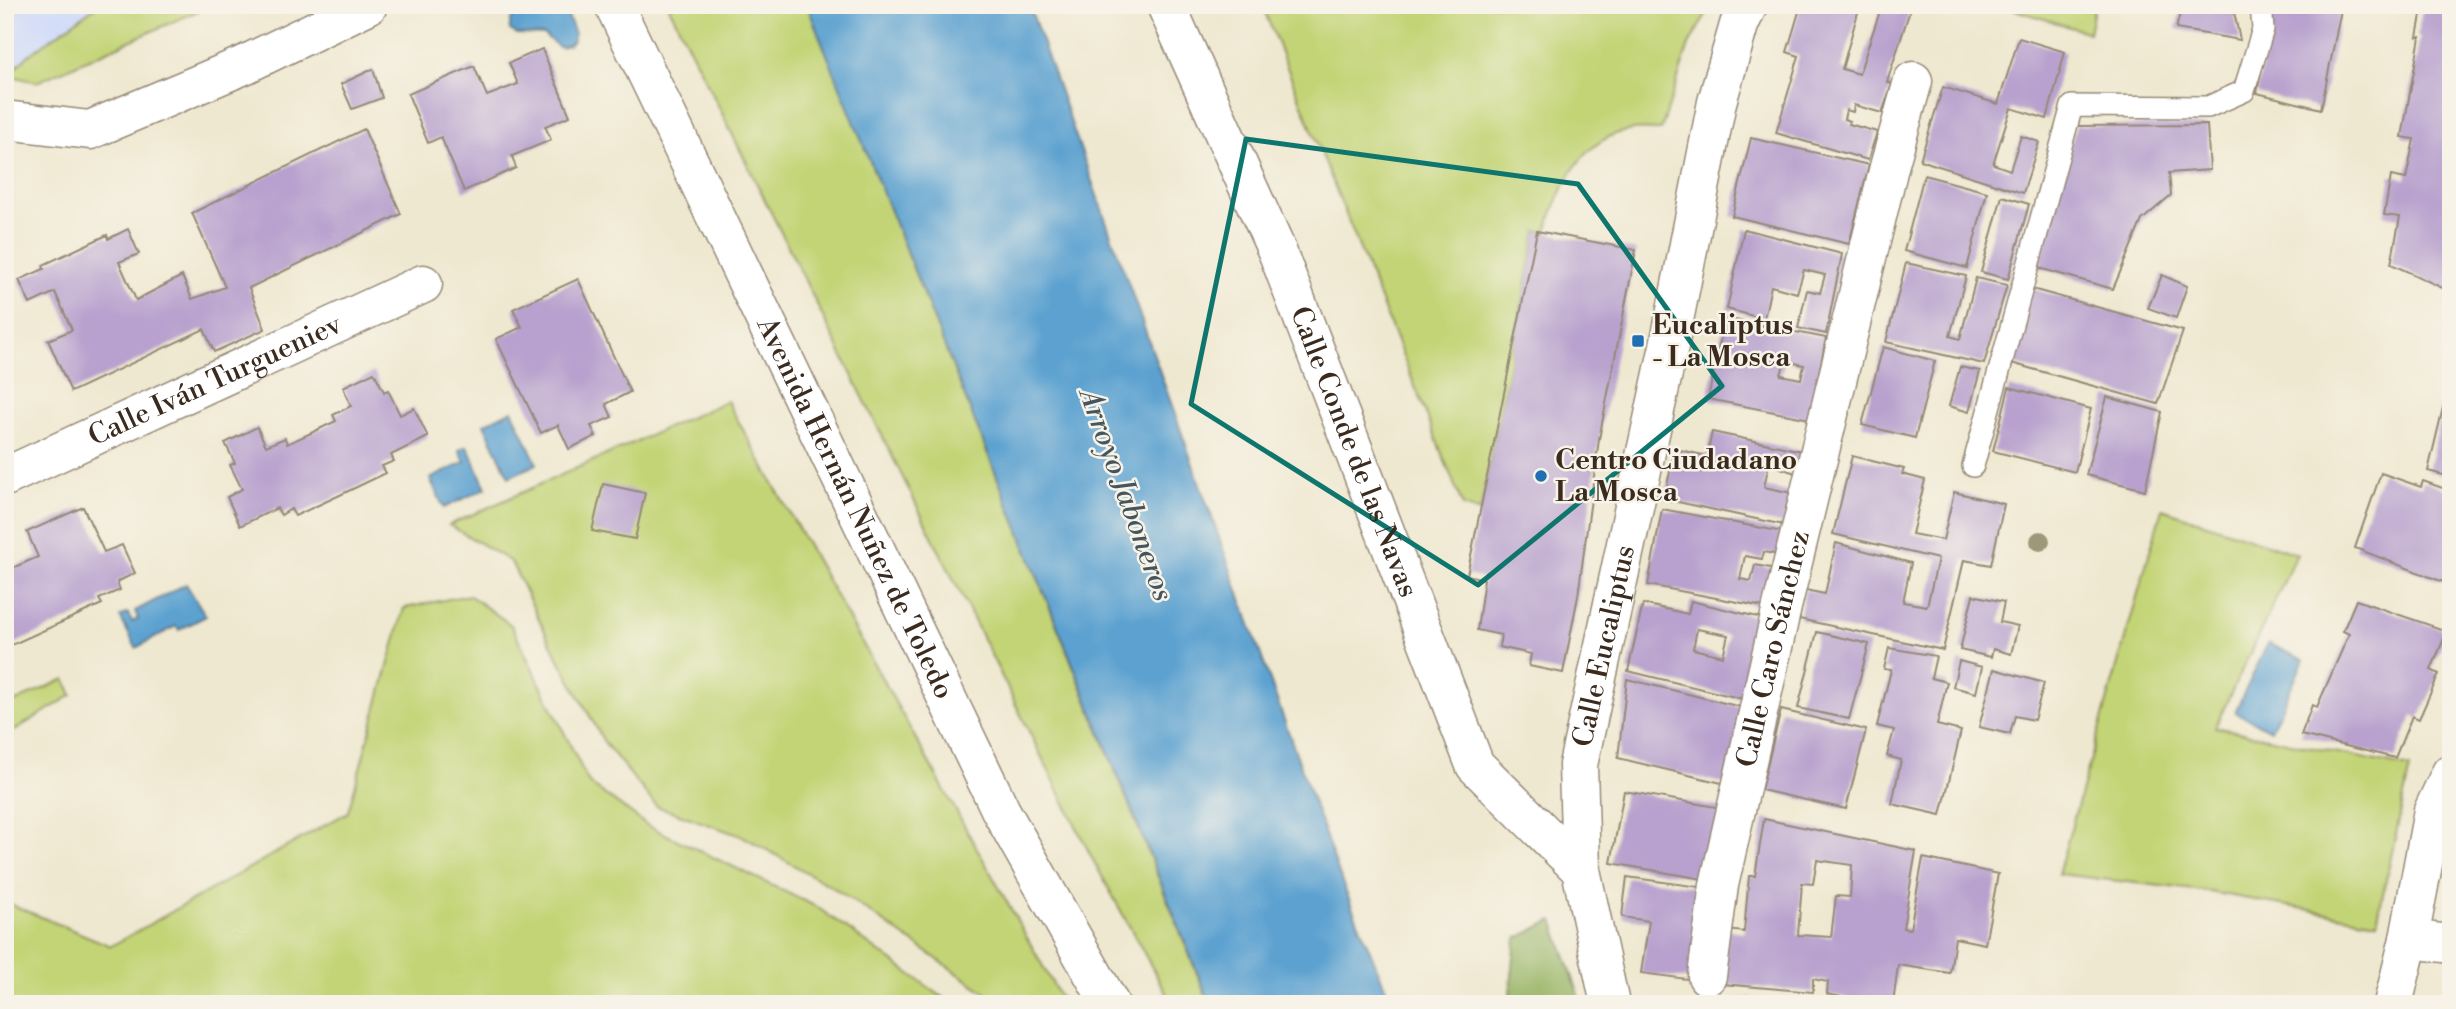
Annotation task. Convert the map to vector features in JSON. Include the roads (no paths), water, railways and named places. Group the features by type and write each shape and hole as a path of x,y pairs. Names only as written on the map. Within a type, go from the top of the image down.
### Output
{"street":[{"path":"5,120 90,130 244,65 368,5"},
{"name":"Avenida Hernán Nuñez de Toledo","path":"614,5 1000,811 1110,1004"},
{"name":"Calle Conde de las Navas","path":"1166,5 1277,251 1475,765 1581,870"},
{"name":"Calle Eucaliptus","path":"1610,1004 1581,870 1578,765 1663,373 1717,102 1739,25 1748,5"},
{"name":"Calle Caro Sánchez","path":"1707,976 1719,885 1782,607 1886,180 1913,81"},
{"name":"Calle Iván Turgueniev","path":"5,477 423,284"},
{"path":"2393,1004 2409,939 2433,811 2451,773"},
{"path":"2409,939 2451,944"}],"lane":[{"path":"1973,466 2072,106 2207,107 2244,90 2263,29 2261,5"}],"water":[{"path":"533,5 562,5 574,31 572,42 559,47 544,35 517,34 510,30 513,17"},
{"name":"Arroyo Jaboneros","path":"807,5 1029,5 1343,885 1392,1004 1210,1004"},
{"path":"512,410 537,464 509,477 484,424"},
{"path":"467,446 486,488 444,508 430,479 465,462 459,450"},
{"path":"186,584 206,616 179,630 176,626 136,648 120,617 128,613 132,622 138,619 135,611"},
{"path":"2268,643 2304,660 2271,730 2235,712"}],"place":[{"name":"Eucaliptus - La Mosca","path":"1638,341"},
{"name":"Centro Ciudadano La Mosca","path":"1541,476"}]}
